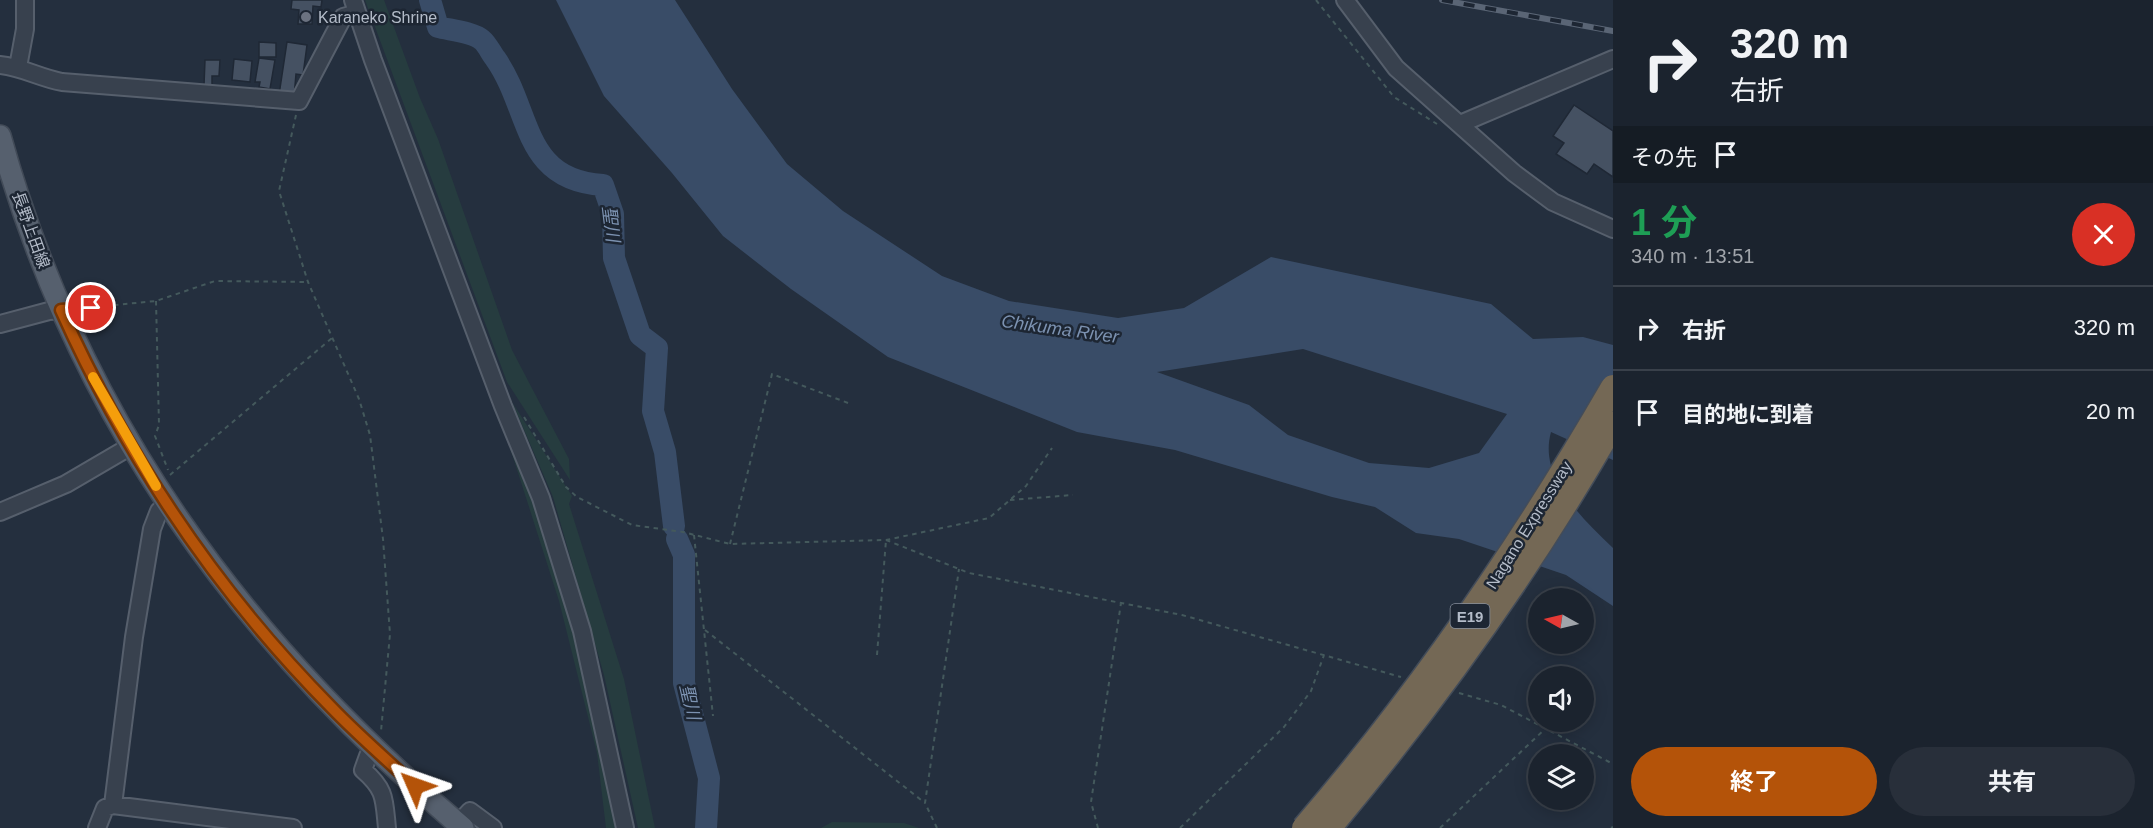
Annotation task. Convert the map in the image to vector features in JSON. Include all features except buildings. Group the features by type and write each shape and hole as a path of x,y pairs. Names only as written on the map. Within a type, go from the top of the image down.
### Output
{"highway":[{"name":"Nagano Expressway","path":"1304,828 1391,722 1484,597 1557,483 1613,387"},
{"name":"Nagano Expressway","path":"1329,828 1468,651 1538,548 1613,424"}],"main road":[{"name":"長野上田線","path":"0,136 33,241 61,310 131,446 167,504 210,566 280,652 333,709 452,824"}],"street":[{"path":"18,67 25,29 25,0"},
{"path":"1345,0 1396,68 1514,173 1553,202 1613,229"},
{"path":"0,66 18,67 40,78 62,82 299,101 343,17 355,6 503,406 541,498 582,631 625,828"},
{"path":"1460,124 1613,59"},
{"path":"0,324 61,310 91,308"},
{"path":"0,512 66,484 131,446"},
{"path":"113,805 134,637 152,529 159,511 167,504"},
{"path":"375,748 368,756 363,770 380,785 383,792 387,828"},
{"path":"97,828 105,808 113,805 293,828"},
{"path":"452,824 470,811 493,828"}],"path":[{"path":"299,101 279,191 308,282 359,399 370,435 390,634 381,708 381,737 375,748"},
{"path":"91,308 156,301 215,281 308,282"},
{"path":"156,301 159,425 155,436 170,475 332,338"},
{"path":"730,544 772,374 848,403"},
{"path":"520,409 566,487 577,497 632,525 694,535 730,544 886,540 989,518 1026,486 1052,447"},
{"path":"1010,500 1073,495"},
{"path":"694,535 714,716"},
{"path":"886,540 959,569 1182,615 1410,679"},
{"path":"877,655 886,540"},
{"path":"925,803 959,569"},
{"path":"1098,828 1091,802 1121,603"},
{"path":"705,630 925,803 937,828"},
{"path":"1180,828 1284,727 1311,691 1324,655"},
{"path":"1455,692 1501,705 1528,719"},
{"path":"1440,828 1543,732"},
{"path":"1552,732 1613,764"}],"green space":[{"path":"365,0 384,0 420,98 438,139 512,350 569,459 570,480 507,382"},
{"path":"512,402 572,496 569,504 624,679 655,828 638,828 604,675 553,497"},
{"path":"505,432 535,491 570,606 618,828 606,828 597,753 559,601"},
{"path":"832,822 904,823 919,828 821,828"}],"water":[{"name":"Chikuma River","path":"556,0 675,0 732,89 787,164 843,211 942,276 1009,301 1118,318 1184,308 1271,257 1491,304 1533,339 1583,337 1613,345 1613,460 1551,432 1549,449 1551,465 1566,496 1577,511 1613,548 1613,606 1594,593 1594,588 1586,588 1566,575 1459,539 1416,533 1375,507 1332,497 1175,450 1077,432 888,357 791,289 723,236 672,173 604,96","holes":["1303,349 1507,414 1479,453 1429,468 1369,463 1288,435 1249,405 1157,372"]}],"waterway":[{"name":"聖川","path":"430,0 438,27 473,35 486,44 507,78 532,139 543,156 557,170 576,180 603,185 613,214 614,258 640,335 657,348 653,411 665,452 674,526"},
{"name":"聖川","path":"677,539 684,555 684,683 709,778 706,828"}],"railway":[{"path":"1442,0 1613,31"}],"slow traffic":[{"path":"93,377 156,486"}],"place":[{"name":"Karaneko Shrine","path":"306,17"}],"route":[{"path":"91,308 61,310 131,446 167,504 210,566 280,652 333,709 415,786"}]}
